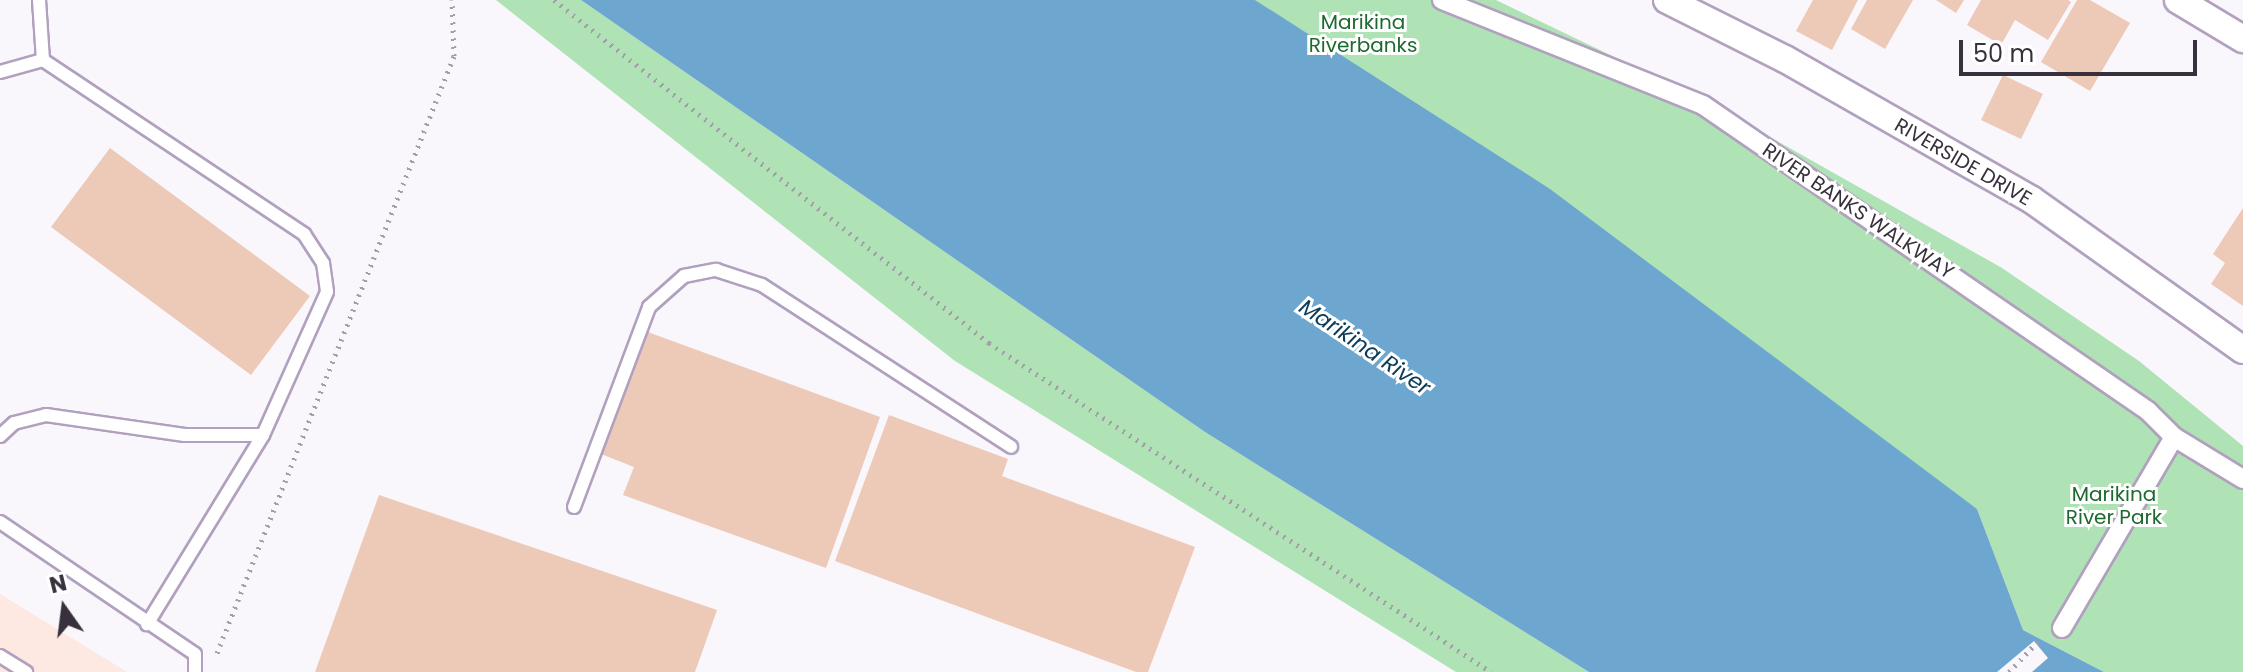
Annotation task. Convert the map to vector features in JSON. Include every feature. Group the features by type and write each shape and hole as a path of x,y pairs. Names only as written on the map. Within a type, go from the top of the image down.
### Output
{"street":[{"name":"RIVER BANKS WALKWAY","path":"1442,0 1703,105 2148,411 2174,437 2243,479"},
{"name":"RIVERSIDE DRIVE","path":"1667,0 1785,59 2032,200 2243,350"},
{"path":"2178,0 2243,39"},
{"path":"2062,628 2174,437"}],"lane":[{"path":"39,0 43,60"},
{"path":"0,72 43,60 304,234 323,263 327,292 263,435 147,624"},
{"path":"574,507 649,307 684,276 716,270 762,285 1011,447"},
{"path":"0,436 14,423 46,415 185,435 263,435"},
{"path":"0,522 195,654 195,672"},
{"path":"0,656 26,672"}],"path":[{"path":"215,657 454,56 452,0"},
{"path":"554,0 989,343 1491,672"},
{"path":"2009,672 2042,637 2062,628"}],"shaded area":[{"path":"0,594 127,672 0,672"}],"green space":[{"path":"496,0 581,0 1205,432 1589,672 1456,672 955,361"},
{"name":"Marikina River Park","path":"1255,0 1496,0 1710,103 2002,268 2139,361 2243,446 2243,672 2104,672 2023,630 1977,509"}],"water":[{"name":"Marikina River","path":"581,0 1255,0 1550,189 1977,509 2023,630 2104,672 1589,672 1205,432"}],"pier":[{"path":"2034,641 2048,658 2032,672 1997,672"}],"building":[{"path":"1813,0 1858,0 1832,50 1796,31"},
{"path":"1867,0 1913,0 1885,49 1851,29"},
{"path":"1936,0 1964,0 1956,13"},
{"path":"1981,0 2071,2 2048,40 2015,20 2001,45 1967,25"},
{"path":"2077,0 2090,0 2130,23 2090,91 2041,62"},
{"path":"2003,75 2043,94 2021,139 1981,120"},
{"path":"110,148 310,296 251,375 51,227"},
{"path":"2243,208 2243,306 2211,284 2225,263 2213,254"},
{"path":"645,331 880,417 826,568 623,495 634,467 601,454"},
{"path":"889,415 1008,459 1002,476 1195,547 1148,672 1136,672 835,561"},
{"path":"379,495 717,610 695,672 315,672"}],"park label":[{"name":"Marikina Riverbanks","path":"1363,34"}]}
